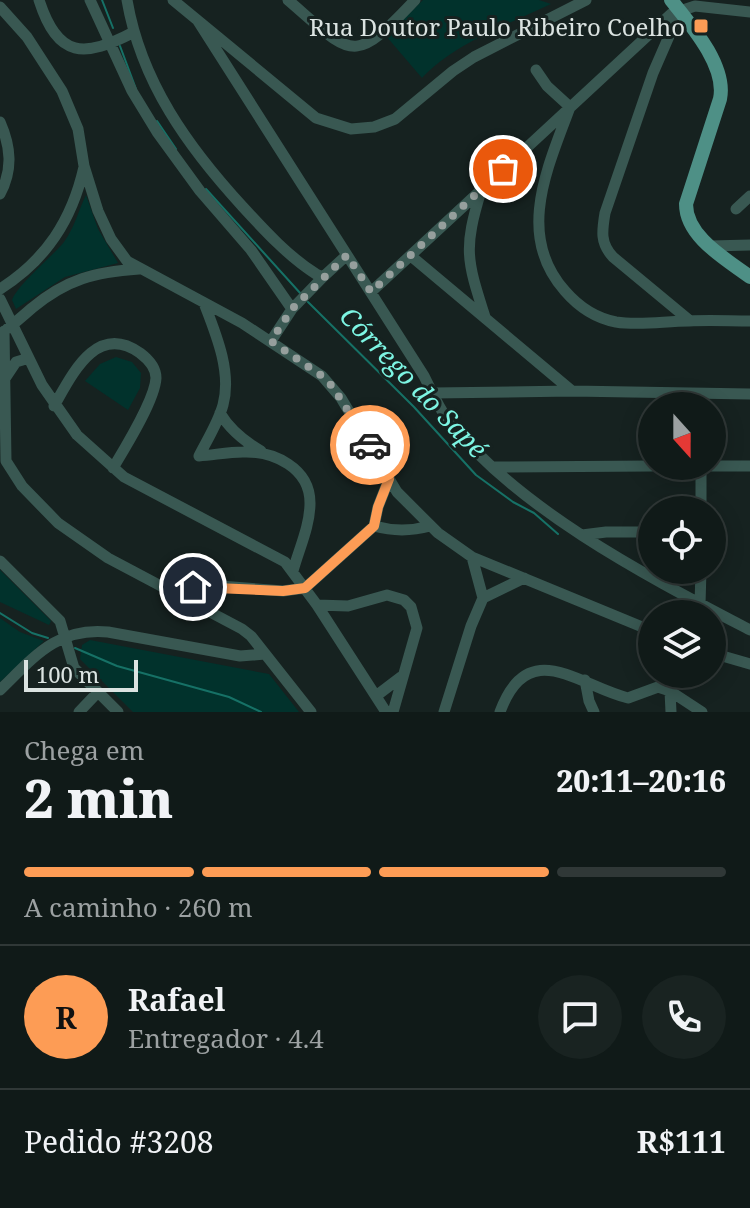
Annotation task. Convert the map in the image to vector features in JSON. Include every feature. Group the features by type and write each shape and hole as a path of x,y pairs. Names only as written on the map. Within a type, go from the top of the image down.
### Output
{"main road":[{"path":"676,6 717,67 722,83 720,99 686,204 692,228 750,277"}],"street":[{"path":"39,0 51,30 72,47 91,50 134,32"},
{"path":"90,0 132,91 157,132 200,191 295,306"},
{"path":"127,0 134,32 151,78 164,106 193,147 259,224 304,266 323,277"},
{"path":"173,0 316,118 339,127 374,127 404,113 474,57 586,0"},
{"path":"288,0 338,43 351,47 360,47 377,39 415,0"},
{"path":"676,6 750,12"},
{"path":"371,292 671,14 676,6"},
{"path":"676,6 605,213 602,236 603,244 613,257 689,320"},
{"path":"0,7 27,37 62,91 78,129 84,166 103,225 118,251 139,269 271,341 322,376 332,386 397,492 430,526 472,557 638,625"},
{"path":"198,21 371,292 445,416 516,489 582,535 693,600"},
{"path":"232,76 249,62"},
{"path":"536,70 547,86 570,107"},
{"path":"570,107 538,204 538,234 553,275 574,301 590,313 619,323 750,321"},
{"path":"0,122 9,145 10,165 9,176 0,194"},
{"path":"0,289 24,273 58,236 77,195 84,166"},
{"path":"481,190 469,230 467,253 485,317"},
{"path":"736,209 750,196"},
{"path":"711,246 750,245"},
{"path":"271,341 295,306 347,255"},
{"path":"411,256 572,391"},
{"path":"5,330 49,295 75,280 118,270 139,269"},
{"path":"0,299 5,330 6,377 3,460 22,486 58,523 108,558 242,629 311,712"},
{"path":"204,303 218,344 227,385 220,413 199,456 246,451 288,462 298,471 307,486 310,503 293,571"},
{"path":"5,330 29,358 54,406 77,435 113,468 152,494 282,560 293,571 386,712"},
{"path":"54,406 80,365 94,350 119,344 145,357 155,371 155,383 113,468"},
{"path":"6,377 16,362 29,358"},
{"path":"433,393 572,391 750,394"},
{"path":"220,413 242,439 265,454"},
{"path":"494,467 638,466"},
{"path":"726,466 750,466"},
{"path":"165,587 220,586 283,591 305,588 374,526 389,479"},
{"path":"374,526 405,530 430,526"},
{"path":"582,535 638,532"},
{"path":"605,549 609,538 616,533"},
{"path":"282,560 303,540"},
{"path":"444,712 483,598 472,557"},
{"path":"0,561 60,621 74,668 118,712"},
{"path":"483,598 524,578"},
{"path":"199,605 220,586"},
{"path":"317,605 348,606 387,595 404,600 411,607 417,628 393,712"},
{"path":"329,624 348,606"},
{"path":"726,618 750,630"},
{"path":"0,690 44,648 65,637 93,630 240,656 265,654"},
{"path":"726,656 750,664"},
{"path":"500,712 510,688 527,675 553,670 628,698 658,687 670,691 702,712"},
{"path":"376,696 402,677"},
{"path":"585,680 594,712"},
{"path":"670,691 671,712"},
{"path":"79,712 98,692"}],"green space":[{"path":"423,0 539,0 551,4 466,44 422,78 386,36"},
{"path":"86,195 98,229 118,263 65,277 16,309 12,300 15,294 64,242"},
{"path":"116,357 132,362 141,373 140,388 128,410 85,381 100,364"},
{"path":"0,570 51,621 49,625 0,602"},
{"path":"0,618 20,632 44,641 0,682"},
{"path":"90,640 269,674 299,712 133,712 80,659 82,645"}],"waterway":[{"name":"Córrego do Sapé","path":"102,0 113,28"},
{"name":"Córrego do Sapé","path":"120,46 136,89"},
{"name":"Córrego do Sapé","path":"157,121 176,149"},
{"name":"Córrego do Sapé","path":"206,189 301,294"},
{"name":"Córrego do Sapé","path":"308,302 414,407 476,475 534,513 558,534"},
{"path":"0,613 32,633 48,638"},
{"path":"75,648 117,666 229,697 261,712"}],"way so far":[{"path":"370,445 332,386 271,341 292,309 347,255 371,292 503,169"}],"place":[{"name":"Rua Doutor Paulo Ribeiro Coelho","path":"701,26"}],"route":[{"path":"193,587 283,591 305,588 374,526 389,479 370,445"}]}
